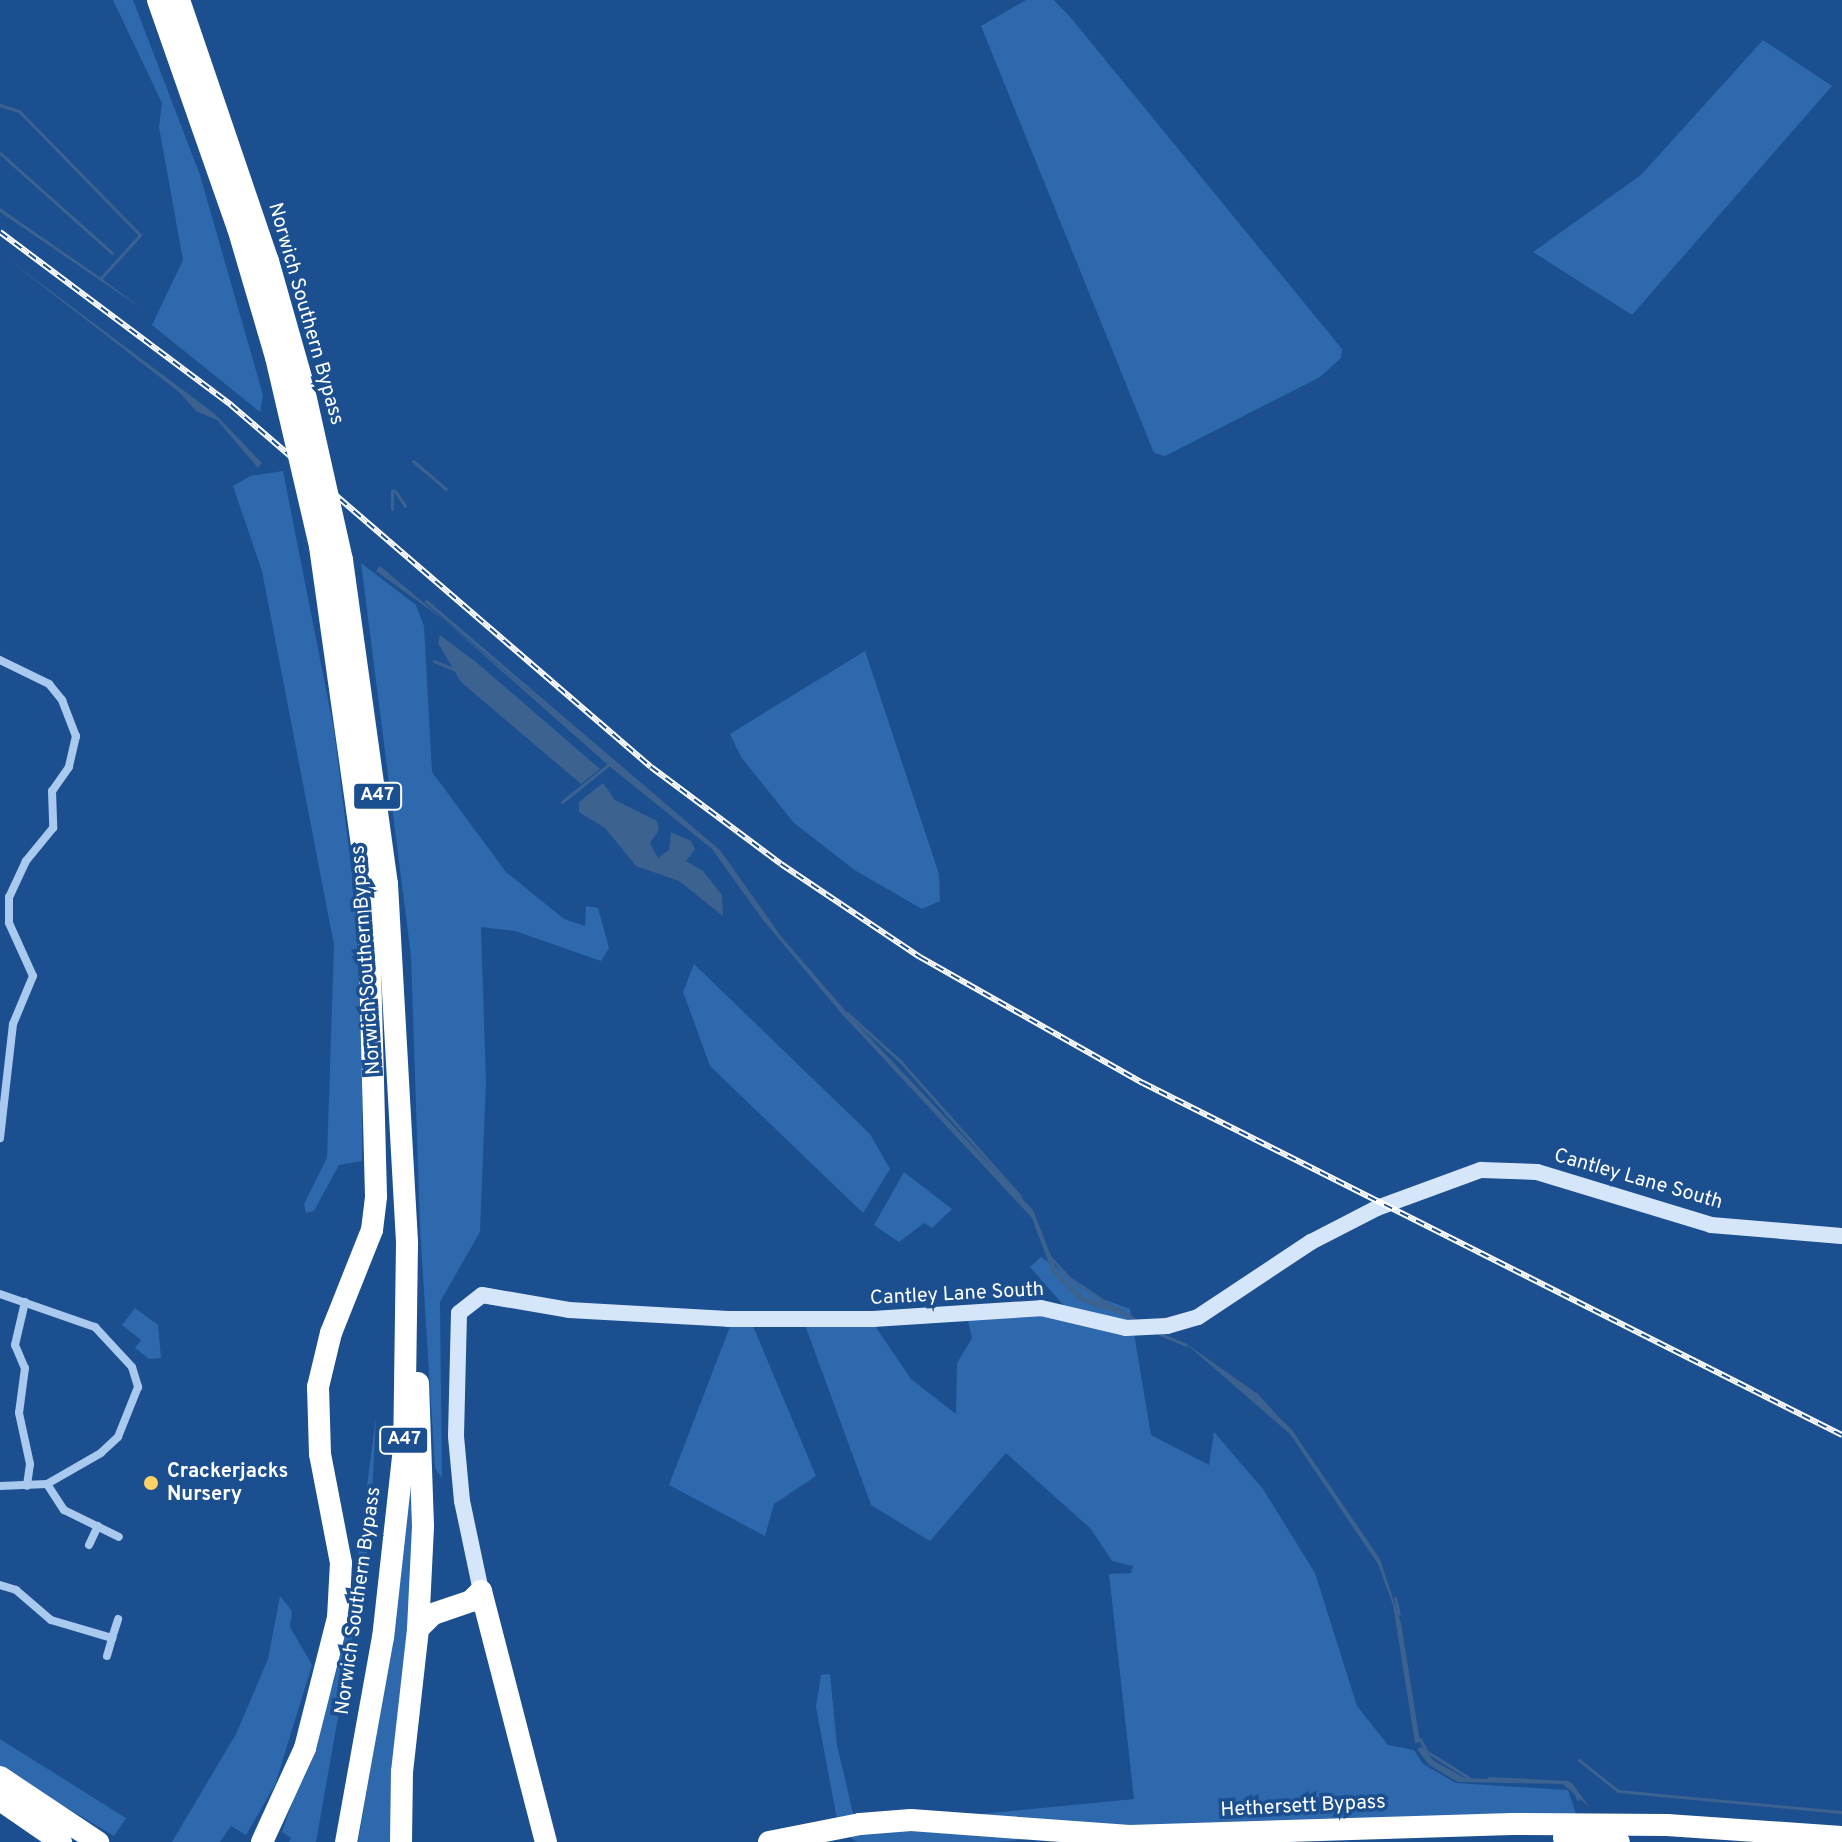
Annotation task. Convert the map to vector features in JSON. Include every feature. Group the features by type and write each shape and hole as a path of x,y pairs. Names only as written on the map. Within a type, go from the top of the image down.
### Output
{"highway":[{"name":"A47","path":"158,0 238,228 276,357 320,546 368,888 376,1196 372,1230 331,1333 318,1387 320,1454 341,1563 338,1618 305,1748 262,1842"},
{"name":"Norwich Southern Bypass","path":"179,0 263,246 302,381 342,560 387,884 399,1034 407,1243 404,1448 383,1637 346,1842"},
{"name":"A47","path":"399,1034 421,1435 418,1629 402,1772 401,1842"},
{"path":"418,1629 433,1614 471,1601 481,1591"},
{"path":"481,1591 546,1842"},
{"path":"0,1777 98,1842"},
{"path":"0,1800 61,1842"},
{"name":"Hethersett Bypass","path":"769,1842 860,1824 911,1820 1129,1836 1528,1824 1667,1825 1842,1837"},
{"name":"Hethersett Bypass","path":"1217,1842 1516,1835 1619,1842"},
{"path":"1120,1842 1186,1842"}],"street":[{"path":"0,660 49,684 62,700 76,736 69,767 52,791 53,828 26,861 9,897 4,925 33,976 13,1024 0,1138"},
{"name":"Cantley Lane South","path":"481,1591 462,1501 456,1436 456,1330 459,1313 474,1297 493,1293 569,1310 728,1319 873,1319 1041,1308 1126,1328 1167,1326 1198,1317 1311,1242 1377,1208 1481,1170 1537,1172 1711,1225 1842,1236"},
{"path":"0,1294 75,1317 104,1334 132,1367 138,1387 118,1437 101,1453 47,1484 0,1486"},
{"path":"25,1302 15,1345 25,1368 19,1413 30,1464 27,1486"},
{"path":"47,1484 64,1510 119,1537"},
{"path":"89,1545 98,1526"},
{"path":"0,1597 2,1585 16,1590 51,1620 112,1638"},
{"path":"107,1656 118,1619"}],"shaded area":[{"path":"113,0 133,0 200,175 263,395 260,412 152,325 183,260 159,127 162,103"},
{"path":"1026,0 1054,0 1071,18 1342,349 1341,358 1320,377 1165,456 1154,453 981,26"},
{"path":"1763,40 1832,86 1632,315 1533,252 1641,175"},
{"path":"0,208 101,278 142,309 0,212"},
{"path":"0,253 215,414 262,463 258,468 217,420 196,411 179,392"},
{"path":"283,471 334,730 355,898 362,1054 362,1161 339,1165 314,1211 306,1213 304,1204 327,1158 334,945 262,571 233,486 250,476"},
{"path":"361,563 416,605 424,626 432,772 506,872 564,919 585,926 586,906 598,908 609,948 601,961 515,931 481,927 486,1082 480,1232 440,1302 442,1478 435,1468 420,1227 411,956"},
{"path":"380,566 717,849 766,919 856,1023 1033,1210 1057,1271 1084,1297 1119,1307 1138,1320 1080,1301 1052,1272 1032,1218 841,1013 763,920 712,849 608,765 444,620 376,571"},
{"path":"440,635 476,662 600,769 581,784 461,682 438,643"},
{"path":"865,651 939,874 940,901 922,909 856,871 794,823 741,757 730,734"},
{"path":"603,783 615,800 657,821 659,830 650,843 658,858 669,850 671,832 691,841 695,849 686,861 703,871 722,895 723,916 679,881 636,866 605,828 579,812 579,802"},
{"path":"694,964 870,1134 890,1169 863,1213 710,1066 683,992"},
{"path":"904,1172 952,1209 932,1228 924,1223 899,1242 874,1225"},
{"path":"1041,1257 1103,1299 1130,1309 1151,1435 1209,1465 1214,1432 1263,1489 1315,1573 1357,1706 1388,1745 1414,1750 1423,1764 1456,1783 1568,1790 1576,1814 1184,1825 998,1842 857,1842 839,1830 816,1707 821,1675 830,1674 837,1745 856,1826 1134,1799 1109,1574 1131,1573 1133,1566 1112,1561 1091,1529 1006,1453 930,1541 871,1505 805,1325 873,1323 911,1379 956,1414 957,1363 972,1338 967,1316 1066,1308 1030,1267"},
{"path":"135,1308 158,1325 161,1358 149,1359 135,1348 141,1340 122,1325"},
{"path":"731,1324 753,1326 816,1476 774,1504 765,1536 669,1485"},
{"path":"1184,1342 1252,1390 1292,1430 1380,1559 1401,1623 1420,1742 1415,1743 1393,1605 1378,1564 1290,1434"},
{"path":"376,1417 370,1536 316,1842 289,1842 291,1838 282,1832 334,1682 355,1579"},
{"path":"410,1434 418,1528 394,1842 358,1842 393,1638"},
{"path":"280,1596 292,1611 290,1627 312,1665 275,1785 246,1835 231,1826 220,1842 172,1842 236,1734 268,1659"},
{"path":"0,1739 126,1818 114,1836 0,1768"},
{"path":"1422,1747 1434,1761 1465,1778 1572,1783 1590,1808 1563,1784 1458,1782 1429,1765 1417,1749"}],"waterway":[{"path":"0,105 19,111 140,235 101,278"},
{"path":"0,153 112,253"},
{"path":"413,461 446,489"},
{"path":"392,490 392,509"},
{"path":"395,491 405,506"},
{"path":"426,601 718,850 776,932"},
{"path":"434,661 462,673"},
{"path":"562,802 608,765"},
{"path":"847,1013 900,1061 1020,1196"},
{"path":"1048,1255 1072,1281 1133,1320"},
{"path":"1160,1334 1186,1345"},
{"path":"1255,1393 1276,1416"},
{"path":"1395,1598 1399,1614"},
{"path":"1420,1739 1426,1751 1469,1778"},
{"path":"1579,1760 1618,1791 1842,1812"},
{"path":"1489,1778 1568,1782"},
{"path":"1573,1788 1578,1799"}],"railway":[{"path":"0,232 231,405 651,767 781,864 920,957 1143,1083 1842,1435"}],"place":[{"name":"Crackerjacks Nursery","path":"151,1483"}]}
